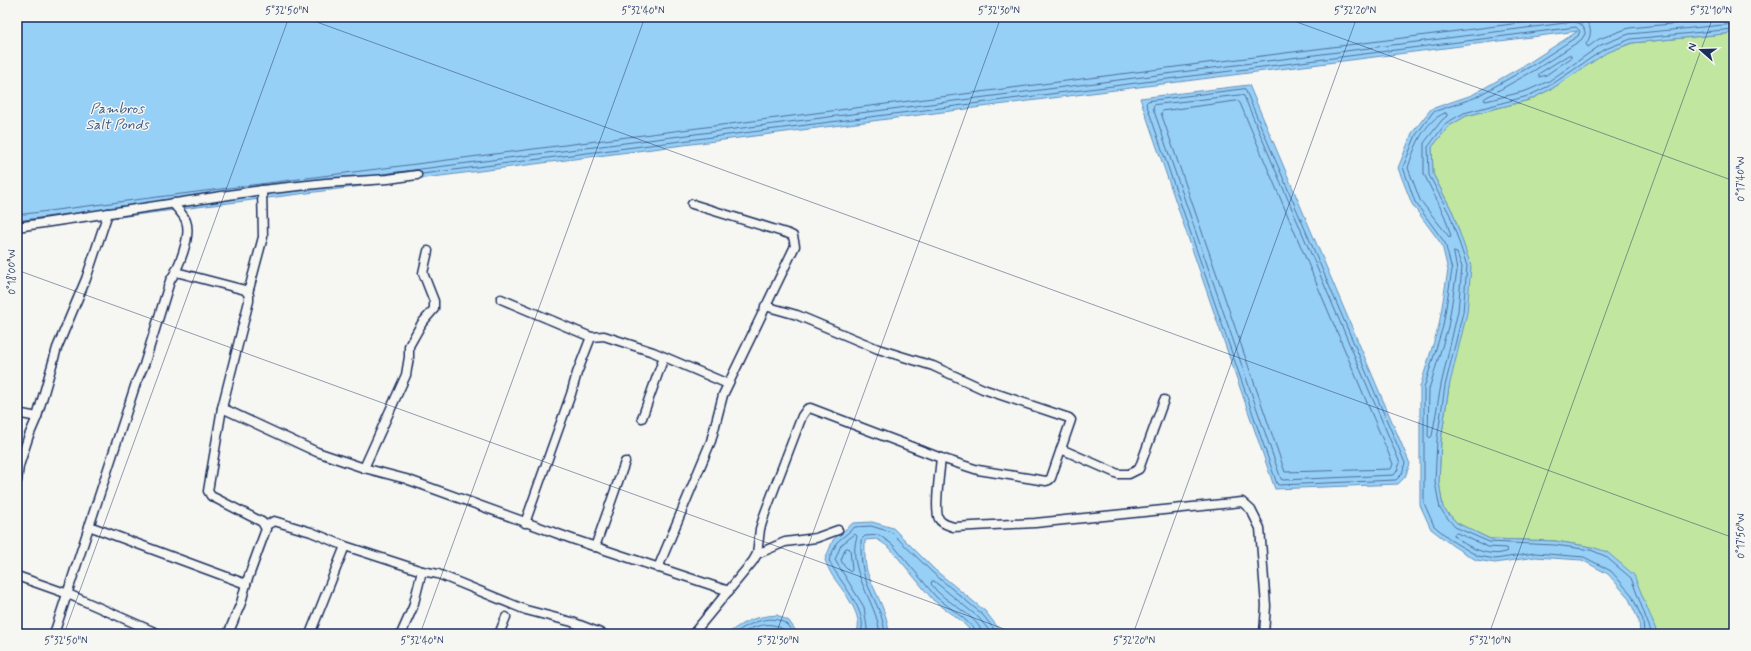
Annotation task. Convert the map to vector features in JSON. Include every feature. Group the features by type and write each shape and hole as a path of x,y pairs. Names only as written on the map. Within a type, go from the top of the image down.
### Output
{"street":[{"path":"17,227 108,212 262,190 326,183 388,180 417,175"},
{"path":"228,634 241,603 246,584 265,534 265,526 256,518 211,496 208,490 222,408 249,302 248,293 263,238 262,190"},
{"path":"54,634 170,281 176,272 187,236 186,222 173,203"},
{"path":"658,568 711,441 722,396 795,246 792,236 789,234 692,204"},
{"path":"17,480 21,459 37,417 57,348 86,279 108,212"},
{"path":"364,468 406,375 410,357 409,346 422,323 434,309 434,301 422,273 428,251"},
{"path":"176,272 244,290 248,293"},
{"path":"501,299 591,337 604,336 664,357 728,384"},
{"path":"693,634 753,561 756,554 760,528 765,513 802,416 807,409 810,408 941,458 984,471 1046,481 1051,478 1071,420 1069,418 983,389 933,366 878,349 797,315 765,306"},
{"path":"525,523 591,337"},
{"path":"642,418 664,357"},
{"path":"1061,450 1118,474 1129,474 1139,469 1164,400"},
{"path":"222,408 317,452 364,468 406,479 525,523 729,591"},
{"path":"17,413 37,417"},
{"path":"941,458 938,487 938,516 943,523 953,527 1035,524 1242,502 1251,510 1260,528 1266,606 1264,634"},
{"path":"595,547 625,462"},
{"path":"265,526 274,521 311,532 345,546 422,571 438,574 526,610 572,622 589,632 603,634"},
{"path":"89,526 246,584"},
{"path":"756,554 785,542 816,538 838,530"},
{"path":"310,634 345,546"},
{"path":"401,634 413,607 422,571"},
{"path":"17,576 68,594 159,634"},
{"path":"499,634 506,617"}],"green space":[{"path":"1734,33 1734,634 1656,634 1656,630 1592,547 1555,541 1490,539 1457,523 1443,508 1439,482 1441,440 1449,387 1453,213 1433,174 1432,147 1449,126 1466,116 1529,100 1553,88 1605,53 1632,43"}],"water":[{"name":"Pambros Salt Ponds","path":"17,17 1734,17 1734,33 1632,43 1606,53 1553,88 1529,100 1466,116 1449,126 1432,147 1433,174 1453,213 1471,266 1467,313 1449,387 1441,440 1439,482 1443,508 1457,523 1490,539 1555,541 1592,547 1607,552 1634,575 1656,630 1656,634 1640,634 1639,621 1628,597 1608,574 1582,560 1535,557 1495,563 1476,560 1453,546 1431,529 1420,505 1420,387 1439,325 1448,270 1442,245 1412,204 1398,168 1412,133 1431,109 1472,95 1530,62 1578,31 17,230"},
{"path":"1249,85 1410,464 1405,477 1398,484 1275,489 1140,98"},
{"path":"872,522 893,528 935,570 985,611 1003,634 974,634 959,619 933,600 890,548 877,539 865,540 867,572 884,611 889,633 856,634 858,619 855,611 832,575 825,560 833,540 853,523"},
{"path":"777,615 789,621 798,634 727,634 750,620"}]}
